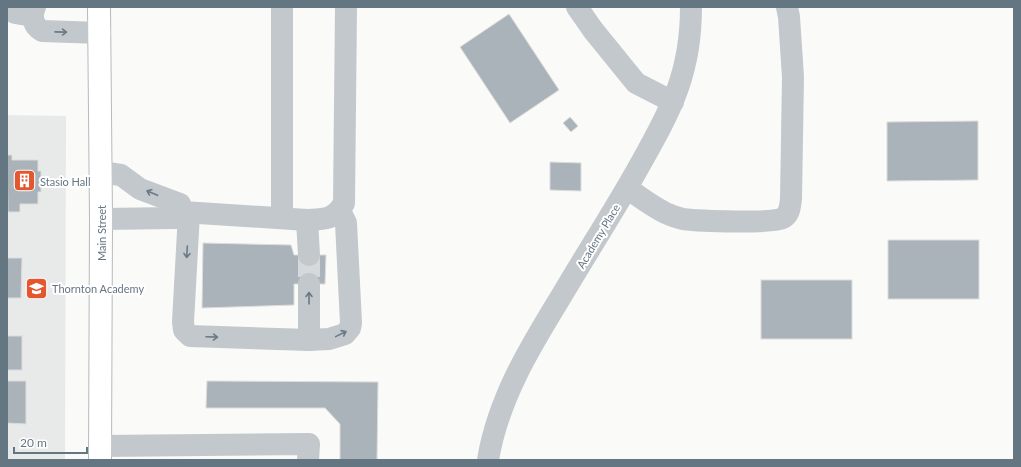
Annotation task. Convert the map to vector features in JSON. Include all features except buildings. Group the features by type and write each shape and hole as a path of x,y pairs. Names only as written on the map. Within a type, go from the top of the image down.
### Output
{"main road":[{"name":"Main Street","path":"99,7 101,172 100,453"}],"street":[{"path":"7,7 15,13 34,11 34,22 37,28 42,32 100,33"},
{"path":"282,7 282,218"},
{"path":"101,218 176,218 186,212 307,220 324,219 333,216 340,211 344,203 346,7"},
{"path":"576,7 636,83 673,102"},
{"name":"Academy Place","path":"488,460 496,427 503,407 512,384 530,347 627,188 673,102 682,80 688,56 691,31 691,7"},
{"path":"627,188 648,203 668,214 682,219 768,221 788,214 791,199 793,77 787,7"},
{"path":"101,172 120,175 140,189 180,204 186,212 183,322 184,330 190,336 309,340 329,339 340,336 350,328 352,323 346,223 340,211"},
{"path":"307,220 308,255"},
{"path":"309,284 309,340"},
{"path":"100,453 309,444 308,460"}],"shaded area":[{"name":"Thornton Academy","path":"7,115 66,116 65,460 7,460"}],"tunnel":[{"path":"309,255 309,284"}],"place":[{"name":"Stasio Hall","path":"24,181"},
{"name":"Thornton Academy","path":"36,288"}]}
